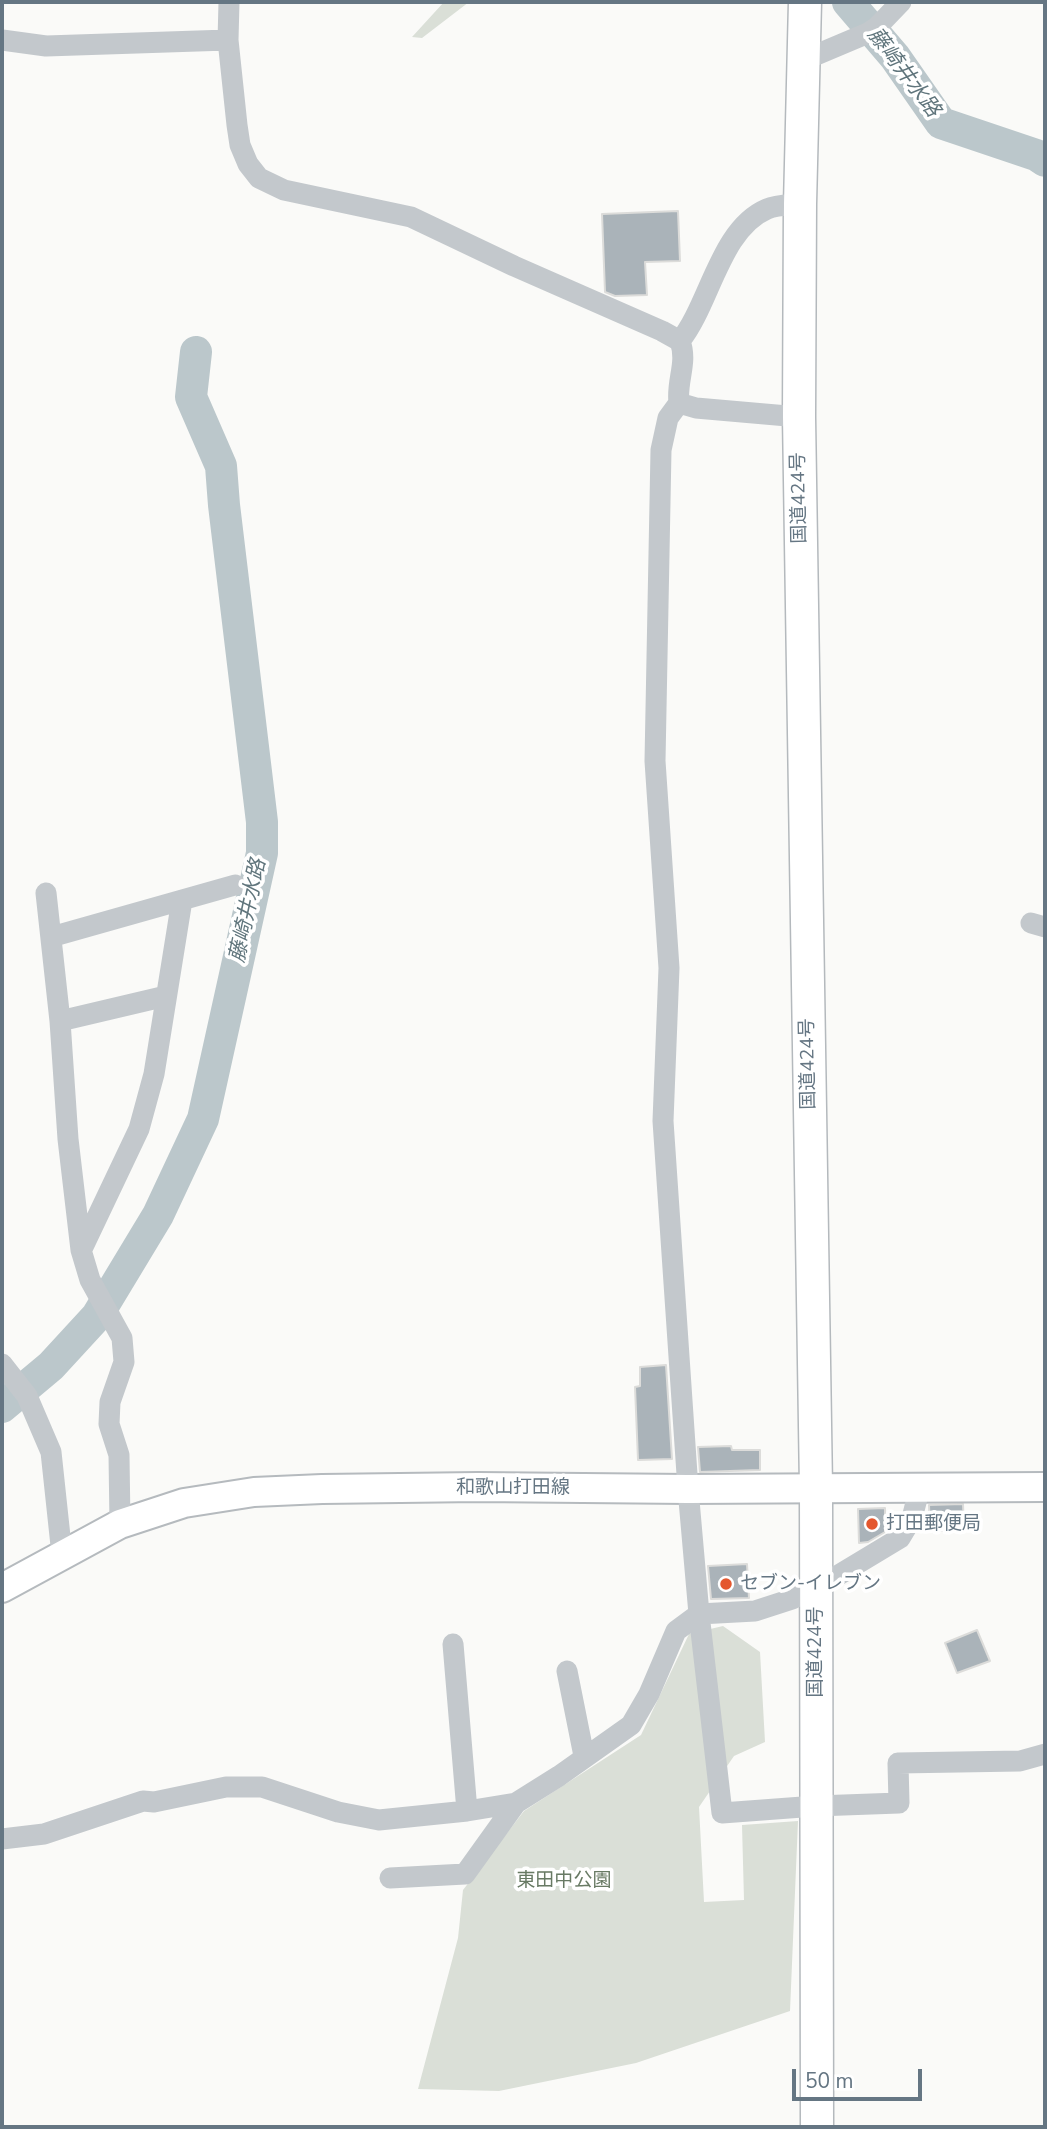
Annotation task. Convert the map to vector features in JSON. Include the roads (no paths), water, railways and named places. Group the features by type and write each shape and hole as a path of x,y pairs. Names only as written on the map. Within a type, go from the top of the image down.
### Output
{"highway":[{"name":"国道424号","path":"805,2 799,417 816,1487 817,2127"}],"main road":[{"name":"和歌山打田線","path":"2,1588 120,1524 184,1503 254,1492 465,1487 1045,1487"}],"street":[{"path":"229,2 228,40 240,145 248,164 259,178 284,190 411,218 681,341 685,353 679,403 668,418 661,450 655,761 669,968 663,1121 688,1489 699,1614 722,1813 899,1803 898,1763 1020,1761 1045,1754"},
{"path":"804,60 872,30 901,2"},
{"path":"2,40 46,46 228,40"},
{"path":"681,341 691,328 732,240 767,208 800,204"},
{"path":"679,403 696,408 799,417"},
{"path":"51,937 235,885"},
{"path":"46,893 60,1021 68,1139 81,1250 90,1280 122,1338 124,1362 110,1402 109,1424 119,1455 120,1524"},
{"path":"81,1250 139,1129 154,1074 182,900"},
{"path":"60,1021 166,996"},
{"path":"2,1364 27,1396 51,1452 62,1555"},
{"path":"2,1839 44,1834 143,1801 154,1802 226,1787 262,1787 338,1812 379,1820 467,1811 516,1802 559,1776 631,1725 649,1694 676,1631 699,1614 755,1611 792,1600 901,1538 912,1518 920,1487"},
{"path":"453,1644 467,1811"},
{"path":"567,1671 584,1756"},
{"path":"390,1878 465,1874 516,1802"}],"waterway":[{"name":"藤崎井水路","path":"848,2 895,57 941,123 1036,155 1045,161"},
{"name":"藤崎井水路","path":"2,1407 51,1366 97,1316 158,1215 203,1119 262,853 262,822 221,466 191,397 196,352"}],"place":[{"name":"打田郵便局","path":"872,1524"},
{"name":"セブン-イレブン","path":"726,1584"}],"park label":[{"name":"東田中公園","path":"564,1881"}]}
